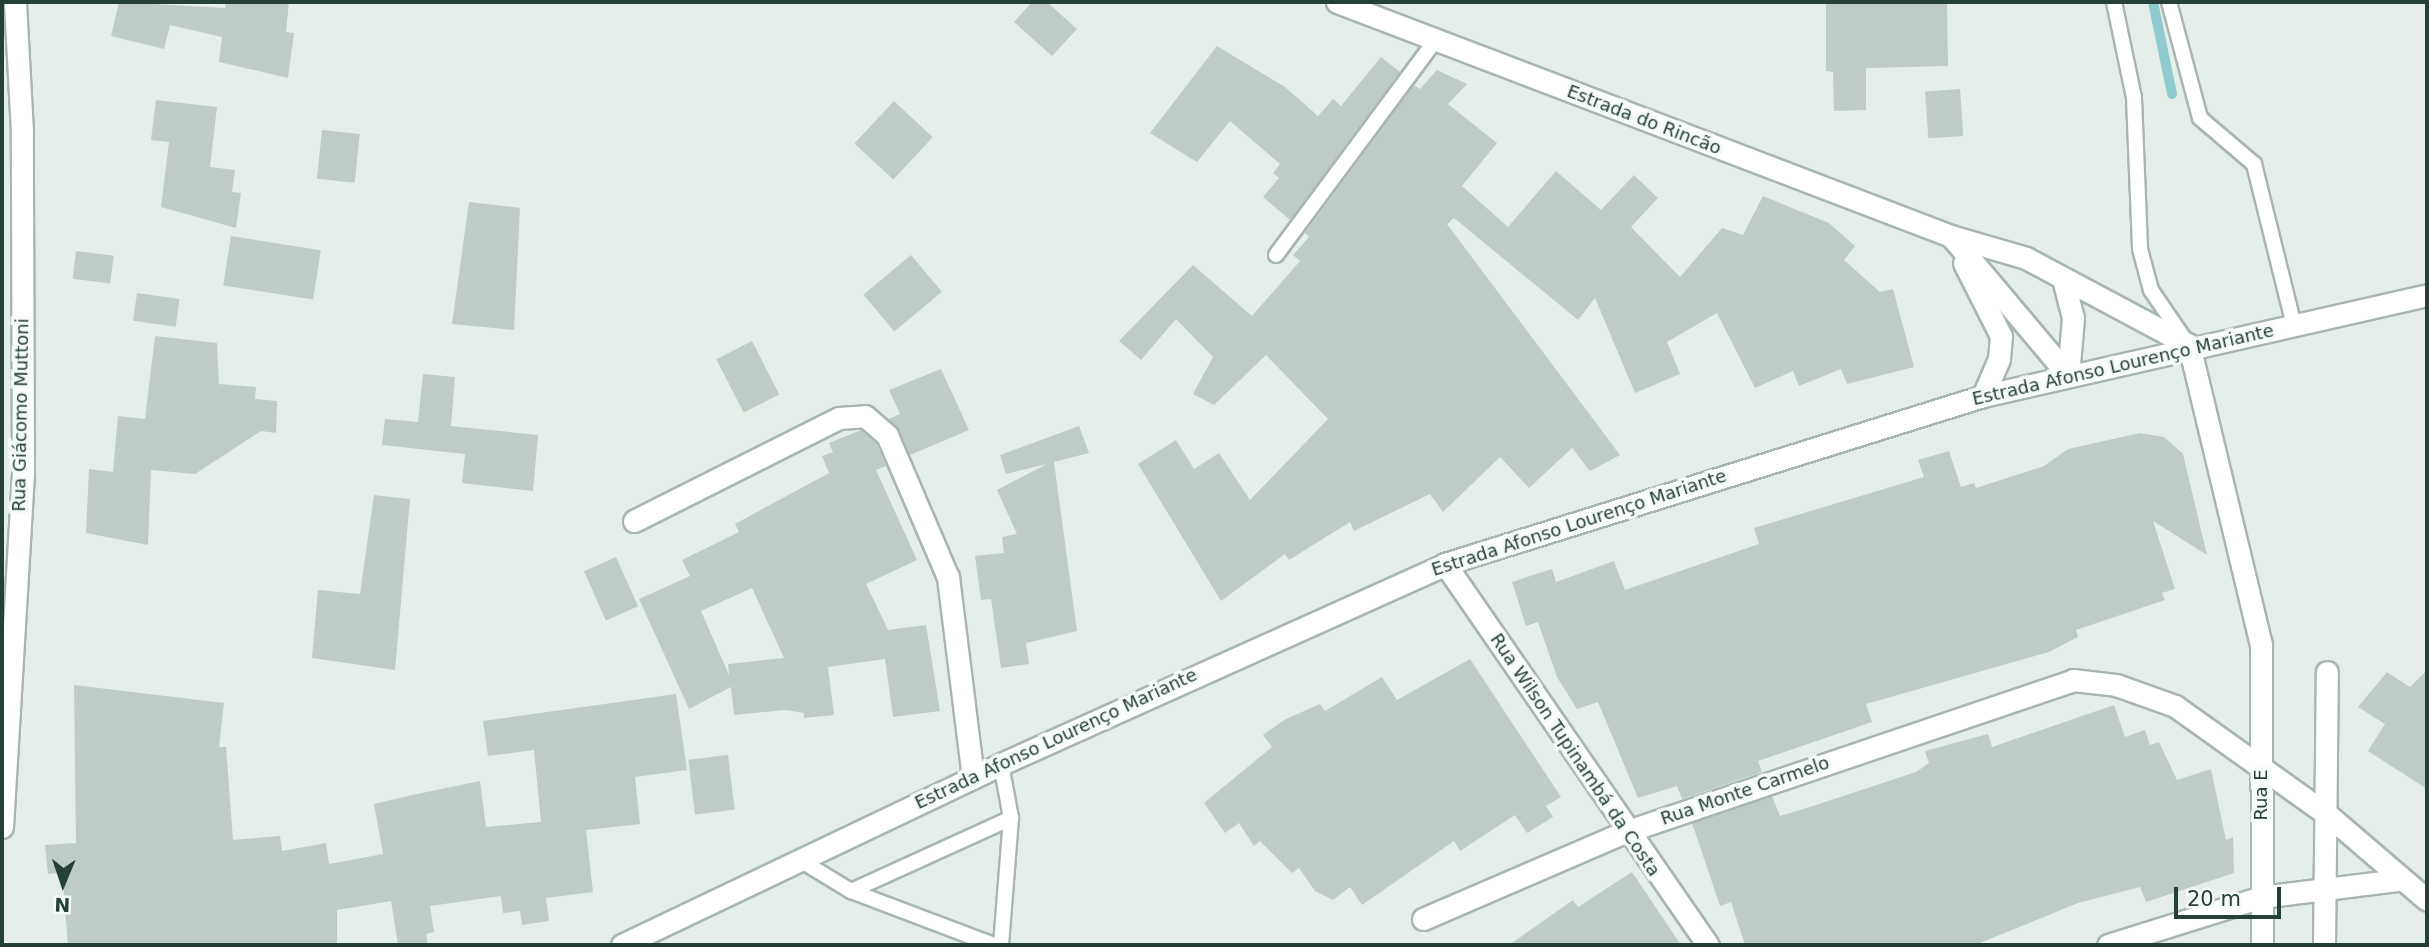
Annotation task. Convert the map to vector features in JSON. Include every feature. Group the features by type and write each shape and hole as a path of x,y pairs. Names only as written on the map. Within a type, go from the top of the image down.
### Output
{"street":[{"name":"Rua Giácomo Muttoni","path":"2,827 23,473 22,132 15,2"},
{"name":"Estrada do Rincão","path":"1337,2 1951,236 2026,258 2189,345"},
{"name":"Estrada do Rincão","path":"1951,236 2067,375"},
{"path":"1951,236 2001,336 1999,359 1983,396"},
{"path":"2063,279 2073,318 2067,375"},
{"name":"Estrada Afonso Lourenço Mariante","path":"635,942 973,777 1445,564 1983,396 2189,345 2294,326 2427,295"},
{"name":"Rua E","path":"2189,345 2261,644 2262,945"},
{"path":"634,521 839,418 865,416 887,435 948,577 973,777"},
{"name":"Rua Wilson Tupinambá da Costa","path":"1445,564 1625,832 1708,945"},
{"path":"2324,945 2328,815 2327,672"},
{"name":"Rua Monte Carmelo","path":"1423,919 1625,832 2073,680 2116,685 2175,706 2262,765"},
{"path":"2262,765 2328,815 2397,880 2427,901"},
{"path":"2108,945 2261,897 2325,892 2397,880"}],"lane":[{"path":"2114,2 2134,98 2140,249 2151,290 2189,345"},
{"path":"2169,2 2200,118 2254,164 2294,326"},
{"path":"1276,255 1435,41"},
{"path":"1000,945 1012,818 1001,764"},
{"path":"851,891 1012,818"},
{"path":"800,860 851,891 994,945"}],"building":[{"path":"119,2 225,8 226,2 289,2 286,32 294,33 288,78 219,62 222,37 170,25 164,49 111,36"},
{"path":"1032,2 1047,2 1077,29 1052,56 1014,22"},
{"path":"1826,2 1947,2 1948,66 1866,68 1866,110 1834,111 1833,72 1826,71"},
{"path":"1217,46 1285,87 1318,116 1333,99 1341,106 1381,57 1400,72 1290,220 1263,197 1279,178 1273,173 1280,164 1230,121 1197,162 1150,133"},
{"path":"1437,70 1467,84 1448,104 1497,143 1462,186 1508,227 1556,171 1601,210 1634,175 1658,198 1631,227 1680,277 1722,228 1743,235 1763,196 1829,223 1855,246 1844,260 1880,292 1893,289 1914,367 1847,384 1841,369 1799,386 1793,371 1755,388 1717,313 1667,342 1680,374 1635,393 1595,298 1578,320 1454,218 1447,224 1620,455 1590,471 1572,448 1529,488 1500,457 1443,512 1430,494 1354,531 1350,522 1289,560 1285,554 1221,601 1138,464 1176,440 1194,469 1219,453 1250,500 1328,419 1266,355 1214,405 1193,394 1213,357 1176,319 1141,360 1119,341 1193,265 1252,316 1300,261 1293,255 1309,237 1305,233 1414,85 1420,89"},
{"path":"1960,89 1963,136 1928,138 1925,91"},
{"path":"156,100 217,107 210,167 235,170 232,192 241,193 236,228 161,207 169,142 151,140"},
{"path":"894,101 933,137 893,180 854,143"},
{"path":"322,130 360,134 355,183 317,179"},
{"path":"469,202 520,208 514,330 452,324"},
{"path":"231,236 321,250 313,300 223,285"},
{"path":"76,251 114,256 110,283 73,279"},
{"path":"911,255 942,292 894,332 864,295"},
{"path":"137,293 180,299 176,327 133,321"},
{"path":"155,336 217,343 219,384 256,387 255,399 277,401 276,433 261,431 195,474 151,470 148,545 86,533 89,469 113,472 118,416 145,419"},
{"path":"752,341 779,394 744,413 716,359"},
{"path":"941,369 969,430 910,455 888,419 900,414 889,390"},
{"path":"423,374 455,377 451,426 538,435 533,491 462,483 465,454 382,445 385,419 418,422"},
{"path":"1079,426 1089,453 1054,462 1077,631 1026,643 1029,664 1001,668 991,599 981,600 975,556 1004,553 1002,537 1017,534 997,490 1047,464 1006,474 1000,455"},
{"path":"861,430 876,443 886,466 876,470 917,560 866,584 888,630 926,625 940,711 893,717 885,659 828,667 834,715 804,718 804,713 786,710 734,715 731,687 689,709 639,599 690,576 682,560 739,532 735,524 829,473 822,456 833,452 829,443","holes":["752,588 784,658 728,664 729,675 701,611"]},
{"path":"2140,433 2164,437 2183,454 2207,555 2153,521 2175,589 2162,593 2165,600 2076,630 2078,637 2049,652 1866,704 1872,722 1758,761 1762,772 1682,799 1677,786 1638,798 1598,702 1577,709 1557,677 1538,622 1526,626 1512,582 1552,569 1556,582 1614,561 1625,590 1759,544 1754,528 1924,477 1918,460 1949,451 1961,487 1974,483 1976,488 2044,466 2068,449"},
{"path":"374,495 410,499 395,670 312,658 318,590 360,594"},
{"path":"616,557 638,606 606,621 584,571"},
{"path":"1470,659 1561,797 1546,806 1553,817 1527,833 1515,815 1460,851 1454,841 1362,905 1350,887 1333,900 1315,891 1299,868 1292,873 1260,841 1254,846 1239,823 1225,833 1204,803 1272,747 1263,735 1284,720 1320,704 1325,711 1382,677 1397,700"},
{"path":"2427,670 2427,789 2368,751 2385,724 2358,707 2387,672 2410,687"},
{"path":"74,685 224,703 219,747 226,747 233,840 280,836 282,851 326,843 329,864 383,854 374,804 480,781 486,827 541,822 534,750 488,756 483,721 676,694 687,770 635,777 640,824 586,830 593,892 546,898 549,921 522,925 520,911 503,913 501,896 430,906 434,932 426,934 428,945 398,945 391,901 337,910 337,945 68,945 62,873 48,874 45,845 76,843"},
{"path":"2114,705 2125,737 2145,730 2150,745 2159,742 2177,780 2211,769 2226,840 2233,837 2234,873 2146,902 2140,887 2078,903 1975,945 1745,945 1731,902 1720,906 1692,823 1772,796 1780,816 1916,772 1929,763 1925,751 1988,734 1992,747"},
{"path":"728,755 735,810 695,814 688,760"},
{"path":"1632,872 1681,945 1509,945 1573,900 1578,907"}],"waterway":[{"path":"2153,2 2172,94"}]}
